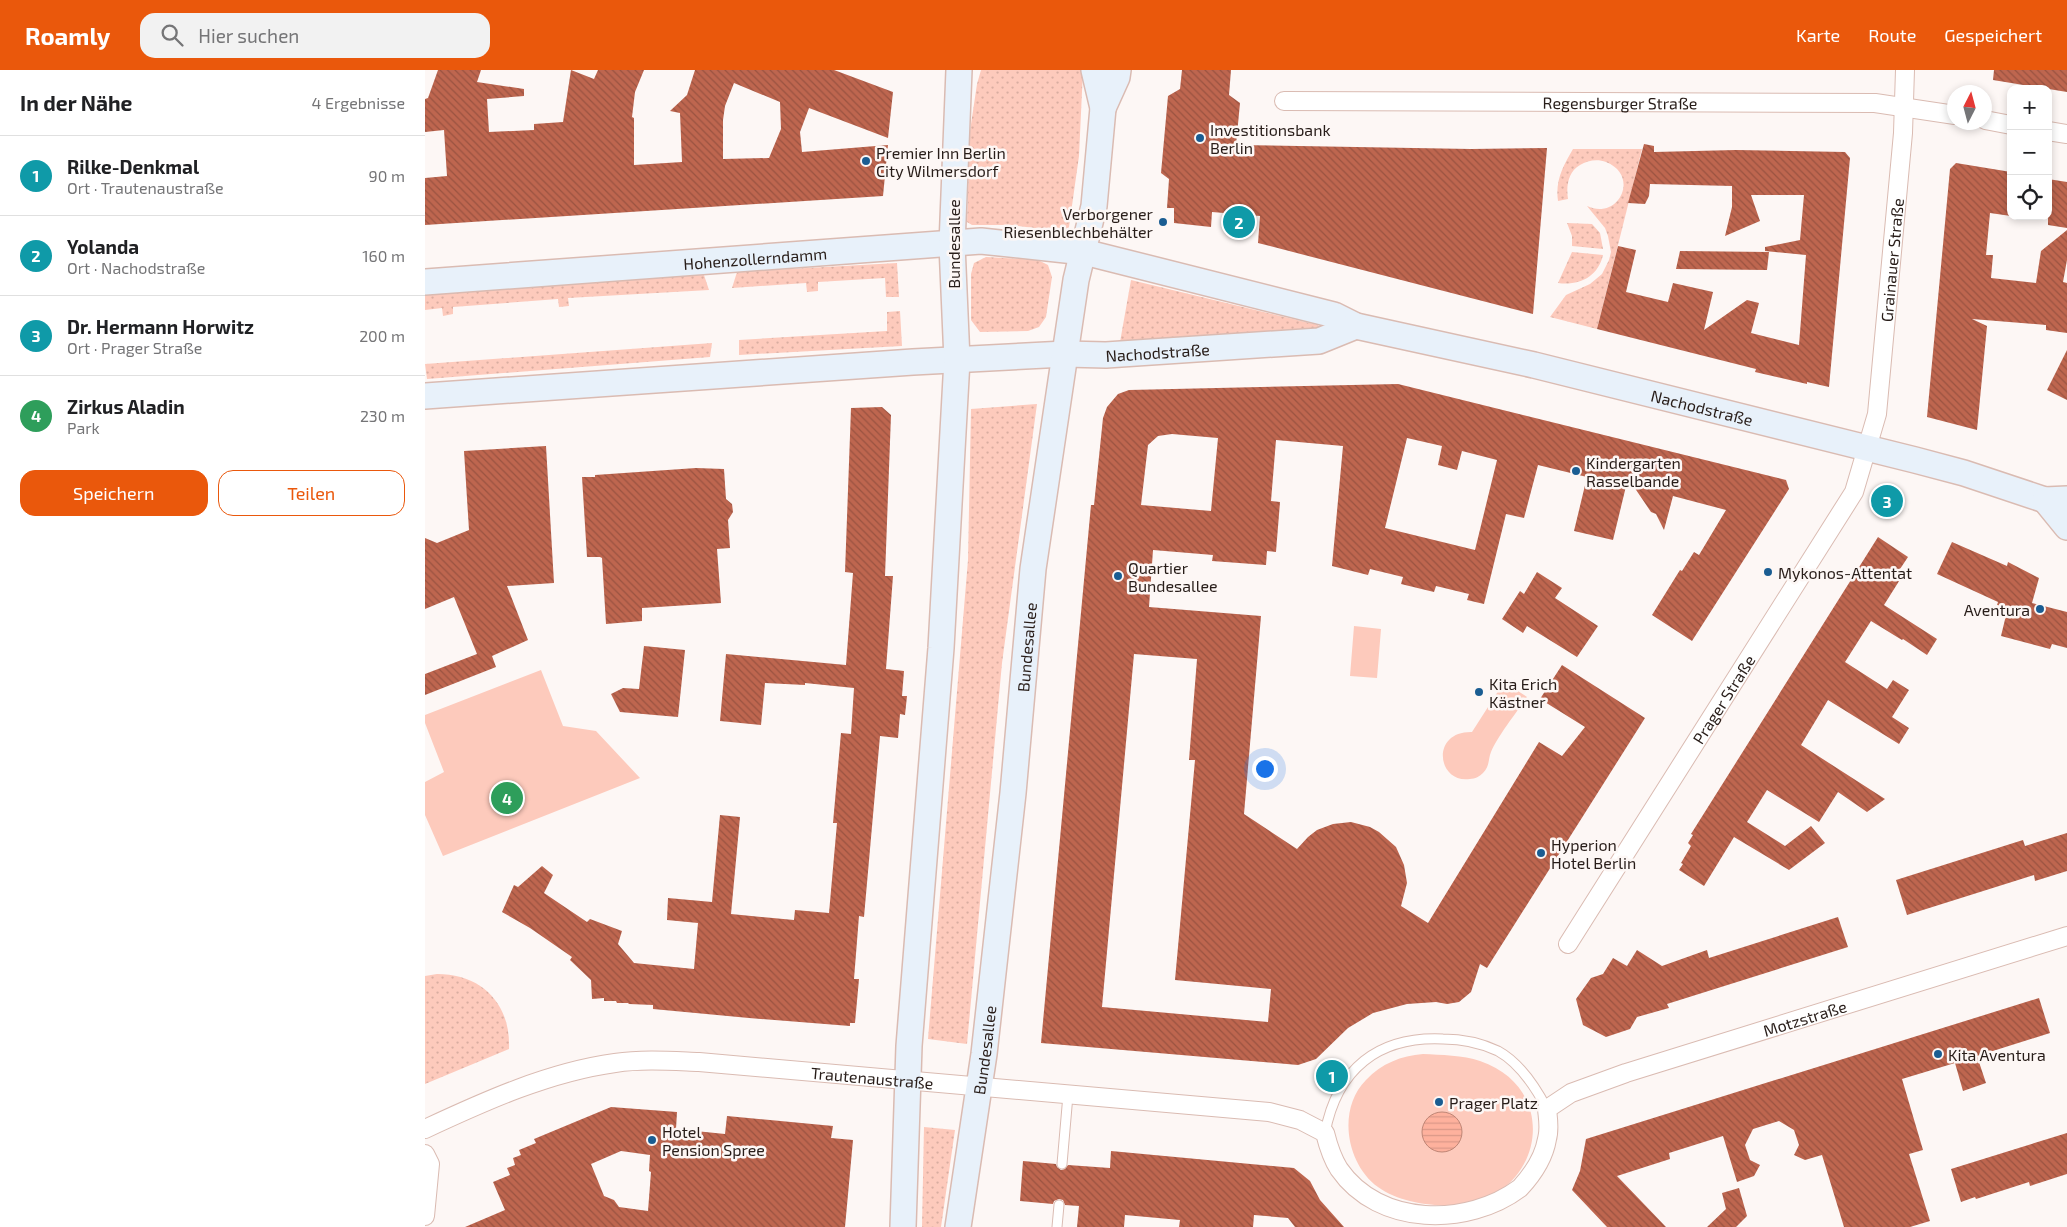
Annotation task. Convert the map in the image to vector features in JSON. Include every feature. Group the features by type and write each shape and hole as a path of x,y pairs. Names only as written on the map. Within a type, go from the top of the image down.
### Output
{"main road":[{"name":"Bundesallee","path":"958,1227 979,1088 1013,793 1033,570 1076,280 1094,206 1103,108 1094,70"},
{"path":"1103,108 1117,78 1118,70"},
{"name":"Bundesallee","path":"903,1227 909,1046 941,648 957,360 952,245 960,72"},
{"name":"Hohenzollerndamm","path":"425,282 952,245 981,241 1084,252"},
{"name":"Nachodstraße","path":"1084,252 1315,310 1333,315 1355,326 1534,365 1964,473 2056,500 2067,527"},
{"name":"Nachodstraße","path":"957,360 1065,354 1106,355 1319,342 1355,326"},
{"path":"425,396 957,360"}],"street":[{"name":"Grainauer Straße","path":"1867,448 1877,414 1905,107 1905,70"},
{"name":"Regensburger Straße","path":"1284,101 1875,103 1947,114"},
{"path":"1992,121 2007,124"},
{"path":"2052,132 2067,134"},
{"name":"Prager Straße","path":"1567,944 1854,492 1867,448"},
{"name":"Motzstraße","path":"1547,1109 1571,1093 1626,1073 2067,936"},
{"name":"Trautenaustraße","path":"425,1128 487,1101 568,1073 624,1062 641,1061 699,1062 908,1082 1269,1112 1300,1120 1325,1133"},
{"path":"1325,1133 1338,1168 1364,1197 1386,1210 1410,1220 1436,1225 1459,1221 1489,1210 1507,1200 1524,1184 1538,1163 1547,1139 1547,1109"},
{"path":"425,1154 430,1164 425,1216"}],"lane":[{"path":"1325,1133 1328,1115 1335,1098 1346,1080 1369,1056 1406,1040 1425,1038 1452,1039 1480,1044 1499,1052 1523,1072 1547,1109"},
{"path":"1063,1164 1068,1095"},
{"path":"1057,1227 1059,1205"}],"shaded area":[{"path":"981,70 1083,70 1079,156 1069,227 1066,232 1010,225 972,225 967,222 970,131"},
{"path":"1573,149 1642,149 1597,329 1550,317 1566,295 1590,284 1602,274 1611,252 1608,236 1605,228 1587,206 1598,209 1608,207 1616,202 1624,186 1622,177 1617,169 1603,161 1590,161 1583,163 1573,171 1570,175 1567,189 1568,199 1558,201 1557,194 1561,174"},
{"path":"1567,223 1592,224 1600,233 1603,249 1572,246 1572,236"},
{"path":"1572,252 1603,255 1597,269 1587,278 1573,283 1558,283"},
{"path":"986,257 1038,260 1048,265 1052,277 1046,317 1039,327 1028,331 980,332 971,320 971,274 974,263"},
{"path":"897,263 899,297 886,297 885,278 818,282 818,291 807,292 806,283 732,288 737,272"},
{"path":"704,275 709,290 568,298 569,306 559,307 558,299 453,307 453,314 443,316 442,308 425,310 425,294 559,283"},
{"path":"1131,280 1318,325 1320,328 1318,330 1120,342"},
{"path":"900,311 902,346 739,355 739,340 887,331 887,312"},
{"path":"712,343 710,357 427,379 425,364"},
{"path":"1037,404 1002,663 967,1044 928,1039 968,560 971,409"},
{"path":"1354,626 1381,629 1377,678 1350,676"},
{"path":"541,670 563,726 596,731 640,778 443,856 425,815 425,782 444,772 425,723 425,715"},
{"path":"1504,682 1527,697 1502,732 1490,755 1488,765 1480,775 1470,779 1459,778 1450,774 1445,766 1444,748 1449,740 1459,734 1472,732"},
{"path":"437,974 453,975 468,979 491,995 499,1005 505,1018 509,1049 425,1084 425,976"},
{"path":"1423,1054 1459,1056 1480,1061 1506,1075 1524,1094 1532,1117 1532,1141 1524,1164 1509,1184 1486,1198 1457,1205 1426,1204 1405,1200 1386,1192 1367,1177 1352,1151 1349,1121 1351,1106 1357,1092 1372,1074 1385,1065 1392,1061"},
{"path":"1446,1112 1453,1115 1459,1121 1462,1132 1461,1140 1453,1149 1446,1152 1438,1152 1431,1149 1423,1140 1422,1128 1425,1121 1434,1113"},
{"path":"924,1127 955,1130 941,1227 922,1227"}],"building":[{"path":"438,70 481,70 477,82 524,89 524,96 487,99 489,132 534,130 534,124 563,122 571,70 594,79 598,70 644,70 635,92 632,117 634,118 634,165 682,162 680,113 670,111 687,95 695,70 834,70 893,92 888,138 809,108 800,132 802,152 888,145 883,196 425,225 425,178 447,176 444,130 425,132 425,99 428,98","holes":["734,83 780,102 781,129 769,158 723,159 725,106"]},
{"path":"1182,70 1231,70 1229,95 1240,103 1236,145 1471,149 1547,148 1533,314 1258,243 1260,216 1212,212 1211,227 1174,223 1174,208 1167,208 1169,179 1161,173 1168,96 1180,89"},
{"path":"1994,70 2067,70 2067,92 2052,90 2052,85 2024,85 1993,80"},
{"path":"1644,144 1654,146 1654,152 1736,150 1845,152 1850,158 1829,387 1755,372 1756,369 1597,329 1618,246 1636,250 1626,292 1668,302 1673,283 1713,292 1704,330 1747,300 1759,303 1751,333 1799,345 1806,255 1765,251 1765,247 1800,240 1804,195 1751,195 1760,221 1725,236 1732,207 1732,186 1650,184 1649,196 1645,204 1628,203"},
{"path":"1956,163 2007,171 2007,215 1990,213 1986,255 1993,255 1991,278 2036,283 2041,251 2067,230 2067,260 2063,282 2067,283 2067,333 2046,330 2046,325 1972,319 1987,326 1977,430 1927,417 1950,169"},
{"path":"2052,180 2067,182 2067,228 2048,225 2048,220 2052,220"},
{"path":"1680,251 1769,252 1767,270 1676,269"},
{"path":"2067,350 2067,400 2047,390"},
{"path":"1398,384 1786,480 1789,489 1692,641 1652,615 1680,570 1682,571 1694,552 1699,555 1726,510 1673,496 1664,530 1656,514 1651,512 1628,478 1613,540 1574,531 1587,477 1538,465 1524,518 1506,514 1484,604 1467,600 1469,594 1436,586 1434,592 1401,584 1403,577 1370,569 1368,575 1332,566 1343,446 1276,440 1271,501 1280,502 1276,552 1267,551 1266,565 1212,561 1213,555 1153,550 1149,607 1261,616 1244,814 1297,849 1317,830 1333,824 1351,822 1370,827 1379,832 1396,847 1404,865 1407,883 1401,906 1428,923 1539,742 1562,756 1585,727 1540,699 1562,665 1645,718 1487,968 1480,964 1471,992 1459,1002 1447,1004 1436,1002 1407,1004 1373,1013 1348,1028 1316,1059 1298,1065 1041,1043 1091,505 1094,505 1103,418 1107,407 1118,394 1129,390","holes":["1172,434 1218,438 1211,511 1141,505 1148,445 1158,436","1407,438 1442,446 1438,465 1457,470 1462,451 1497,460 1475,550 1385,528","1134,654 1197,659 1189,760 1195,760 1175,980 1271,989 1268,1022 1102,1007"]},
{"path":"882,407 891,415 885,576 893,576 886,669 904,671 902,696 907,696 905,715 900,714 898,738 880,736 864,917 859,916 854,979 859,979 855,1023 850,1023 850,1026 749,1018 653,1009 653,1005 617,1003 616,1001 604,1001 604,998 592,999 591,980 570,960 572,957 530,928 502,912 514,885 518,887 542,866 553,875 544,893 587,922 590,919 622,931 618,944 634,963 694,969 698,923 667,920 668,898 712,902 720,815 740,817 731,914 794,920 795,910 829,913 837,823 833,823 841,733 851,734 854,688 805,683 805,685 765,683 761,725 720,721 726,654 846,665 853,573 845,572 851,408"},
{"path":"546,446 554,583 507,586 528,640 492,656 496,667 425,695 425,674 477,654 454,597 425,609 425,538 437,543 469,530 464,451"},
{"path":"696,468 724,469 726,499 732,504 733,512 728,520 730,548 717,549 721,603 642,608 642,621 606,624 602,558 587,557 582,477"},
{"path":"1878,537 1908,557 1896,575 1901,578 1884,605 1937,639 1927,655 1871,621 1845,662 1887,689 1893,680 1909,690 1892,717 1909,728 1899,744 1828,700 1801,745 1885,799 1867,812 1838,792 1819,822 1767,790 1747,822 1785,846 1811,826 1825,843 1789,870 1734,837 1704,886 1679,870 1691,846 1688,843 1693,835 1691,834"},
{"path":"1952,542 2007,566 2008,562 2039,578 2032,603 2067,612 2067,648 2052,644 2050,649 2001,636 2008,607 1997,605 1998,602 1937,574"},
{"path":"1537,572 1562,588 1555,598 1598,626 1577,657 1527,626 1523,633 1502,619 1520,591 1524,594"},
{"path":"644,646 685,650 678,717 620,712 611,694 623,688 639,689"},
{"path":"2067,833 2067,871 2035,881 2034,875 1907,915 1896,880 2023,840 2025,846"},
{"path":"1838,917 1848,947 1667,1004 1669,1008 1637,1017 1630,1029 1606,1037 1583,1025 1576,999 1591,978 1603,974 1613,958 1627,966 1637,950 1662,966 1707,950 1709,958"},
{"path":"2039,998 2050,1033 1977,1056 1986,1083 1963,1091 1955,1063 1902,1079 1923,1150 1909,1154 1930,1221 1910,1227 1844,1227 1822,1155 1805,1160 1794,1155 1799,1145 1794,1130 1779,1121 1753,1129 1745,1145 1750,1160 1760,1165 1754,1176 1737,1182 1723,1136 1669,1153 1670,1159 1617,1176 1666,1227 1607,1227 1572,1190 1580,1171 1586,1139"},
{"path":"611,1107 677,1112 676,1129 725,1134 727,1116 833,1126 831,1138 853,1140 845,1227 465,1227 505,1210 493,1182 510,1175 507,1168 515,1165 513,1158 521,1155 519,1150 536,1143 534,1139","holes":["621,1151 650,1155 649,1171 651,1172 648,1211 619,1207 614,1200 604,1196 591,1164"]},
{"path":"2067,1133 2067,1174 2030,1186 2029,1182 1961,1202 1951,1169"},
{"path":"1111,1151 1294,1168 1310,1181 1320,1200 1344,1227 1295,1227 1288,1218 1254,1215 1253,1227 1179,1227 1180,1220 1125,1215 1124,1227 1077,1227 1079,1206 1065,1205 1063,1200 1059,1199 1054,1201 1053,1204 1020,1201 1023,1161 1056,1164 1061,1170 1065,1169 1068,1165 1110,1168"},
{"path":"1739,1188 1747,1216 1736,1227 1707,1227 1726,1209 1722,1193"}],"place":[{"name":"Investitionsbank Berlin","path":"1200,138"},
{"name":"Premier Inn Berlin City Wilmersdorf","path":"866,161"},
{"name":"Verborgener Riesenblechbehälter","path":"1163,222"},
{"name":"Yolanda","path":"1239,222"},
{"name":"Kindergarten Rasselbande","path":"1576,471"},
{"name":"Dr. Hermann Horwitz","path":"1887,501"},
{"name":"Mykonos-Attentat","path":"1768,572"},
{"name":"Quartier Bundesallee","path":"1118,576"},
{"name":"Aventura","path":"2040,609"},
{"name":"Kita Erich Kästner","path":"1479,692"},
{"name":"Zirkus Aladin","path":"507,798"},
{"name":"Hyperion Hotel Berlin","path":"1541,853"},
{"name":"Kita Aventura","path":"1938,1054"},
{"name":"Rilke-Denkmal","path":"1332,1076"},
{"name":"Prager Platz","path":"1439,1102"},
{"name":"Hotel Pension Spree","path":"652,1140"}]}
